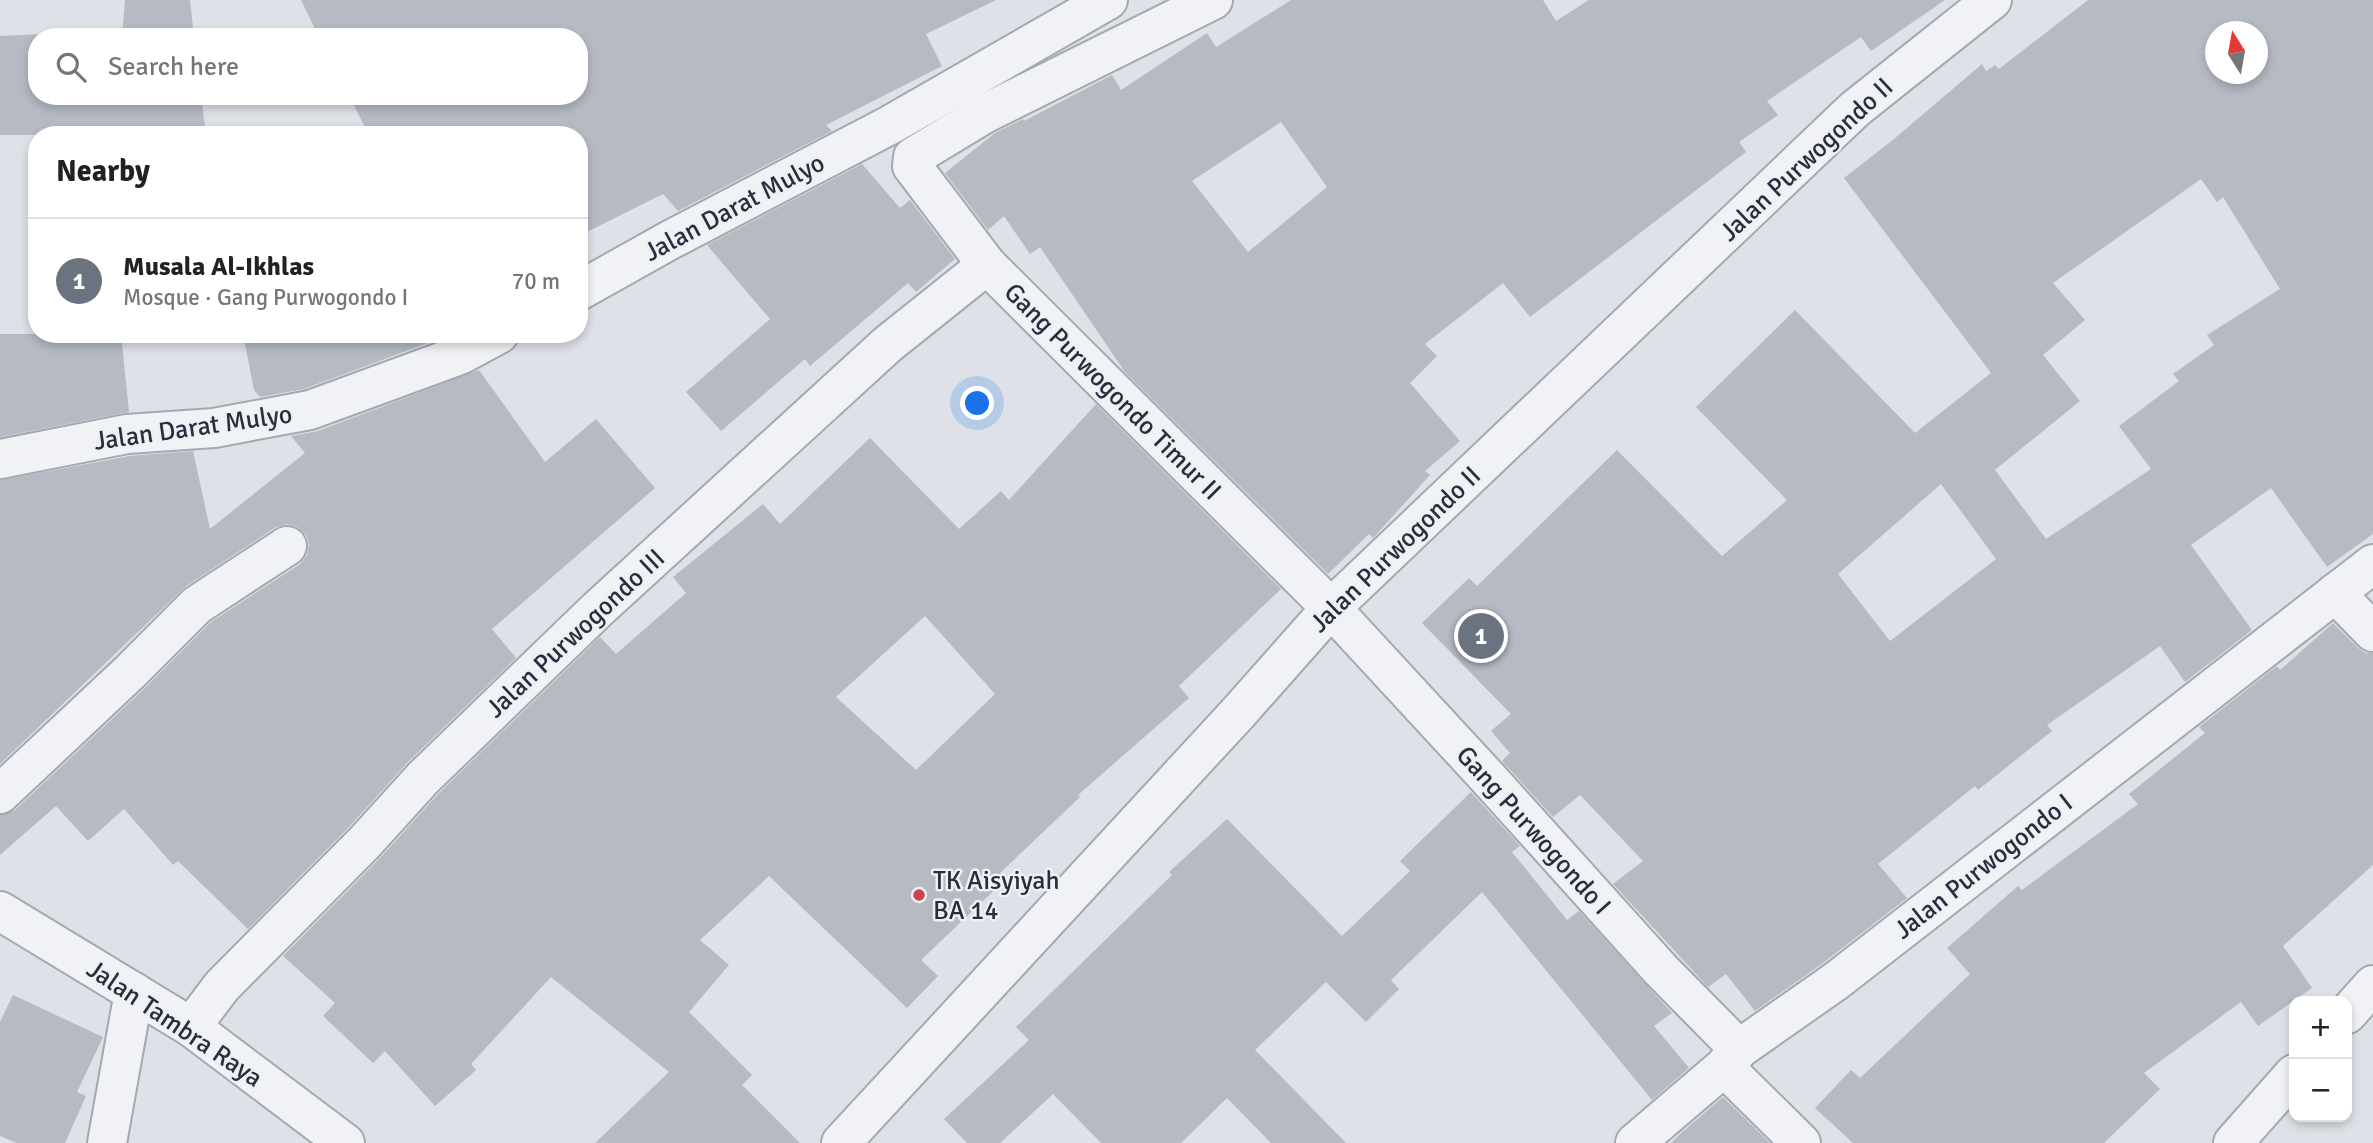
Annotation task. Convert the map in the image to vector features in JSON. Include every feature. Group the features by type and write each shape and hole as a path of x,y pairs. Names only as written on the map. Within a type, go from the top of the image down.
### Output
{"street":[{"name":"Jalan Darat Mulyo","path":"588,286 890,124 1108,0"},
{"name":"Gang Purwogondo Timur II","path":"1213,0 984,114 913,157 911,161 912,166 987,265 1331,608"},
{"name":"Jalan Purwogondo II","path":"841,1143 1239,712 1331,608 1856,110 1992,0"},
{"name":"Jalan Purwogondo III","path":"191,1027 222,986 365,842 423,778 598,609 888,344 987,265"},
{"name":"Jalan Darat Mulyo","path":"0,459 127,434 214,428 310,410 460,355 482,343"},
{"path":"0,794 197,605 287,546"},
{"name":"Jalan Purwogondo I","path":"1635,1143 1732,1058 1836,981 2373,564"},
{"path":"2335,593 2373,632"},
{"name":"Gang Purwogondo I","path":"1331,608 1661,970 1801,1143"},
{"name":"Jalan Tambra Raya","path":"0,911 191,1027 345,1143"},
{"path":"2352,1008 2373,985"},
{"path":"107,1143 134,992"},
{"path":"2233,1143 2289,1080"}],"building":[{"path":"125,0 190,0 193,28 123,28"},
{"path":"301,0 996,0 926,34 942,66 826,125 832,131 678,211 663,194 588,232 588,126 364,126 354,105 588,105 588,28 315,28"},
{"path":"1291,0 1543,0 1556,21 1589,0 1945,0 1871,51 1861,37 1767,101 1778,115 1739,142 1746,152 1530,317 1503,283 1425,344 1437,356 1410,383 1460,441 1425,471 1430,475 1375,536 1373,538 1369,534 1328,574 1125,372 1040,247 1030,254 1004,216 988,230 945,173 995,133 1023,119 1024,121 1112,75 1121,90 1207,33 1216,47","holes":["1281,122 1327,187 1248,252 1192,181"]},
{"path":"2088,0 2373,0 2373,534 2327,567 2271,488 2191,545 2252,630 2185,682 2160,646 2047,725 2052,731 1978,790 1975,786 1878,864 1907,898 1755,1011 1726,974 1708,987 1613,884 1643,861 1580,795 1553,817 1502,761 1510,753 1491,731 1511,714 1422,623 1469,578 1477,586 1617,450 1722,556 1787,500 1696,407 1795,310 1915,433 1991,373 1844,178 1982,64 1986,71 1995,65 1999,69","holes":["2201,179 2217,202 2223,197 2280,289 2207,335 2214,345 2173,374 2179,381 2119,426 2151,469 2046,539 1995,470 2080,401 2043,355 2085,320 2053,283","1941,484 1996,559 1890,641 1838,574"]},
{"path":"28,35 28,105 202,105 205,126 28,126 28,135 0,135 0,36"},
{"path":"862,164 900,208 910,200 955,259 916,292 908,283 810,366 805,359 721,431 686,392 770,319 707,245"},
{"path":"0,334 28,334 28,343 122,343 129,412 0,437"},
{"path":"245,343 428,343 304,389 260,397 254,390"},
{"path":"479,370 545,462 596,419 655,488 492,629 516,658 408,762 349,827 248,929 178,861 173,865 124,809 88,841 56,806 0,855 0,815 15,810 211,622 300,564 307,555 309,545 306,535 297,527 286,524 276,527 185,587 0,764 0,480 130,456 193,451 210,529 305,453 291,436 318,431"},
{"path":"1096,404 1281,589 1179,686 1189,698 1078,795 1080,797 1000,873 1006,879 921,960 938,976 907,1008 769,876 700,940 729,965 689,1012 752,1075 742,1085 800,1143 595,1143 669,1072 551,977 471,1064 476,1070 435,1106 385,1051 373,1063 323,1016 335,1003 283,956 381,857 439,793 600,637 616,654 686,593 673,577 763,504 780,524 870,438 959,529 1001,491 1009,500","holes":["925,616 995,694 916,770 836,697"]},
{"path":"2333,623 2358,648 2366,653 2373,653 2373,865 2283,946 2312,988 2301,996 2289,996 2289,1004 2258,1026 2241,1002 2144,1073 2160,1089 2104,1143 1853,1143 1815,1108 1851,1070 1860,1078 1970,974 1947,948 2018,886 2022,890 2138,804 2129,794 2205,733 2199,727 2277,666 2280,670"},
{"path":"1471,792 1520,846 1512,852 1567,920 1579,911 1672,1013 1654,1026 1689,1068 1652,1100 1482,892 1391,980 1399,989 1366,1022 1326,982 1255,1050 1346,1143 1271,1143 1227,1098 1181,1143 1101,1143 1053,1094 1000,1143 967,1143 944,1119 1029,1040 1016,1027 1172,875 1169,872 1227,819 1342,936 1410,871 1400,861"},
{"path":"13,995 103,1037 77,1092 86,1096 65,1143 17,1143 0,1136 0,1022"},
{"path":"1723,1097 1770,1143 1671,1143 1680,1134"}],"place":[{"name":"Musala Al-Ikhlas","path":"1481,636"},
{"name":"TK Aisyiyah BA 14","path":"919,895"}]}
